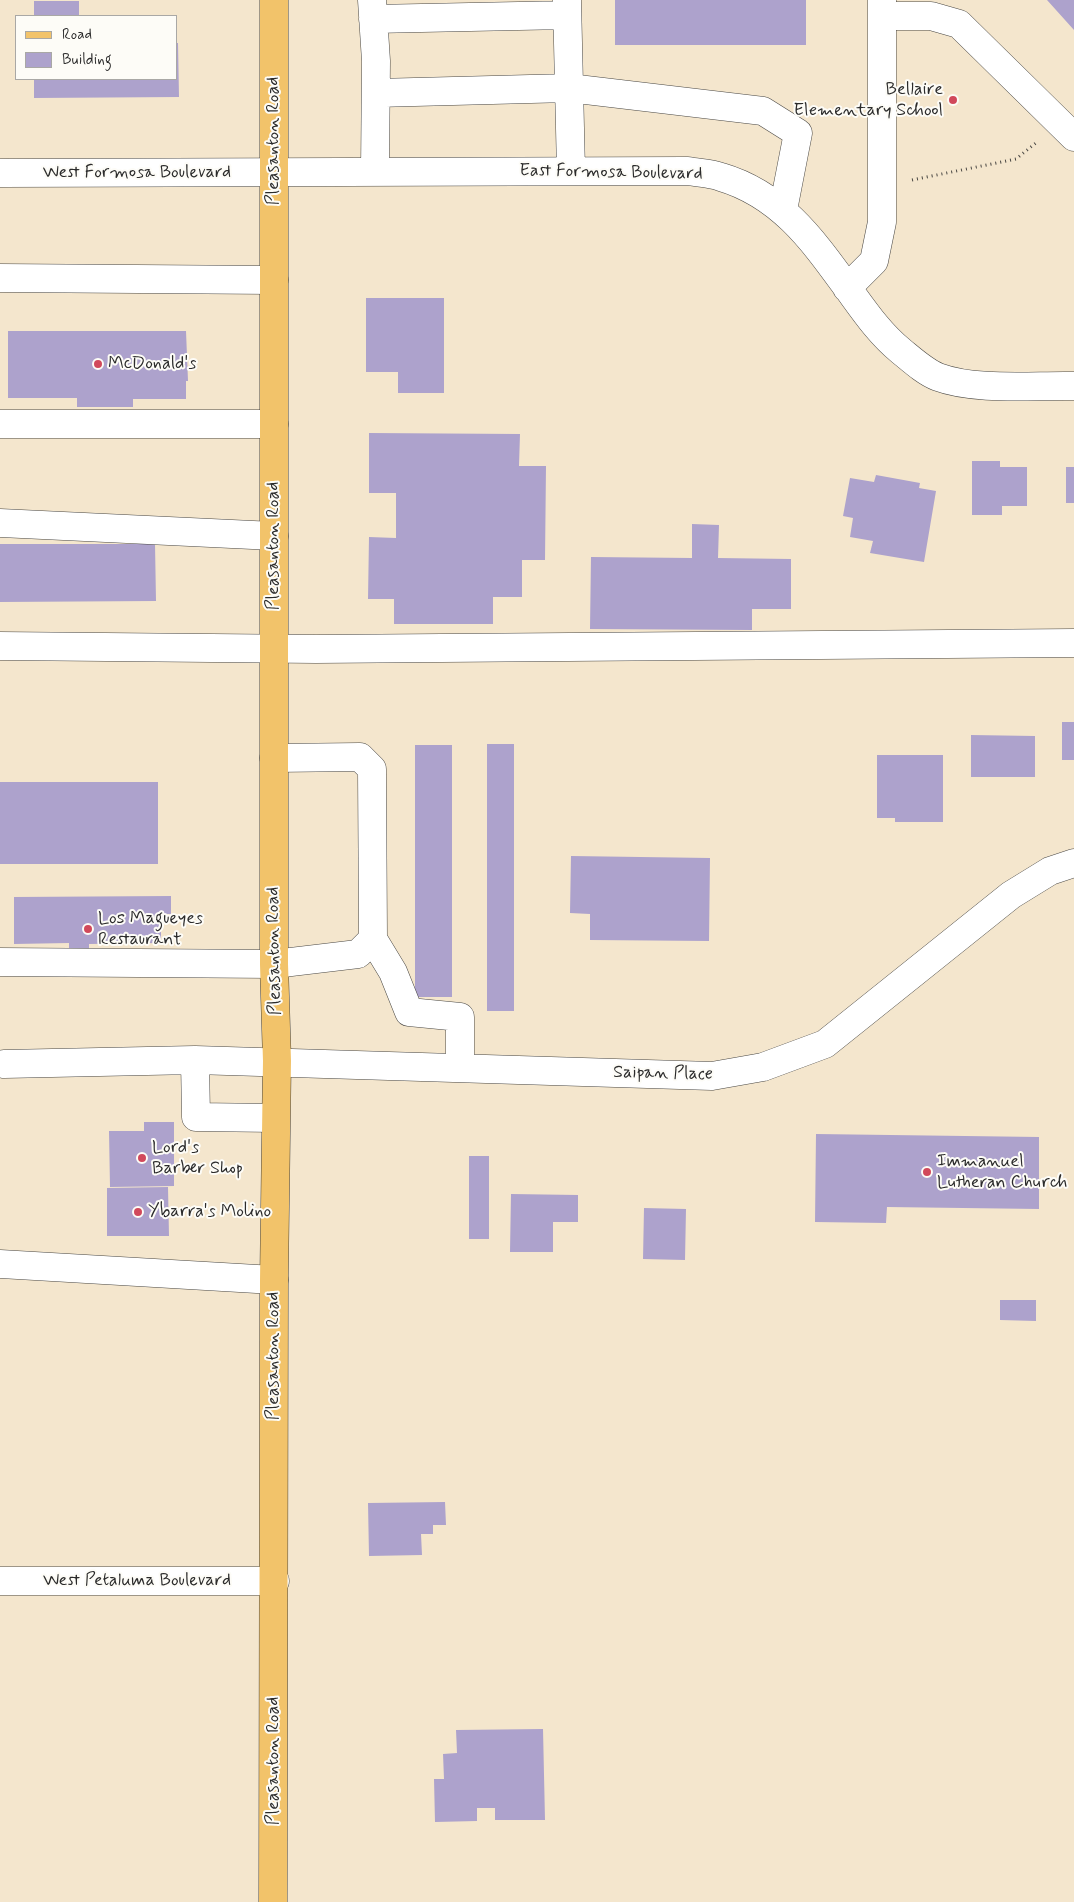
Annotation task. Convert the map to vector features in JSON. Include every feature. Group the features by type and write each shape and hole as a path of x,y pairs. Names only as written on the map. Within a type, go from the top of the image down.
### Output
{"main road":[{"name":"Pleasanton Road","path":"273,1902 274,1280 277,1061 274,964 274,0"}],"street":[{"path":"375,172 376,93 372,10 567,8 571,171"},
{"path":"847,288 874,260 882,222 882,8 931,16 959,24 1067,130"},
{"path":"376,93 569,88 763,111 798,133 784,210"},
{"name":"East Formosa Boulevard","path":"274,172 688,171 721,176 748,188 784,210 812,239 888,340 937,376 968,385 1074,386"},
{"name":"West Formosa Boulevard","path":"0,173 274,172"},
{"path":"0,278 274,280"},
{"path":"0,424 274,424"},
{"path":"0,523 274,536"},
{"path":"0,646 274,650 1074,643"},
{"path":"274,758 360,757 372,769 373,939 393,972 409,1012 460,1017 460,1068"},
{"name":"Saipan Place","path":"4,1064 195,1060 277,1061 712,1076 763,1067 825,1044 1011,894 1050,871 1074,863"},
{"path":"0,962 274,964 358,954 373,939"},
{"path":"195,1060 196,1117 275,1118"},
{"path":"0,1264 274,1280"},
{"name":"West Petaluma Boulevard","path":"0,1581 274,1581"}],"path":[{"path":"882,186 1016,159 1067,130"}],"building":[{"path":"615,0 806,0 806,45 615,45"},
{"path":"1047,0 1074,0 1074,30"},
{"path":"34,1 79,1 79,15 34,15"},
{"path":"178,43 179,97 34,98 34,80 178,80"},
{"path":"366,298 444,298 444,393 398,393 398,372 366,372"},
{"name":"McDonald's","path":"8,331 186,331 188,381 186,381 186,399 133,399 133,407 77,407 77,398 8,398"},
{"path":"369,433 520,434 519,466 546,466 545,560 522,560 522,597 493,597 493,624 394,624 394,599 368,599 369,537 396,538 396,493 369,493"},
{"path":"972,461 1000,461 1000,467 1027,467 1027,506 1002,506 1002,515 972,515"},
{"path":"1066,467 1074,467 1074,503 1066,503"},
{"path":"876,475 920,483 919,488 936,491 924,562 870,553 873,541 850,537 853,518 843,516 850,478 874,482"},
{"path":"692,524 719,525 718,558 791,559 791,609 752,609 752,630 590,629 591,557 692,558"},
{"path":"0,544 155,544 156,601 0,602"},
{"path":"1062,722 1074,722 1074,760 1062,760"},
{"path":"971,735 1035,736 1035,777 971,777"},
{"path":"487,744 514,744 514,1011 487,1011"},
{"path":"415,745 452,745 452,997 415,997"},
{"path":"877,755 943,755 943,822 895,822 895,818 877,818"},
{"path":"0,782 158,782 158,864 0,864"},
{"path":"571,856 710,858 709,941 590,940 590,914 570,913"},
{"name":"Los Magueyes Restaurant","path":"171,896 171,914 161,914 161,943 89,944 89,952 69,952 69,943 14,944 14,897"},
{"name":"Lord's Barber Shop","path":"144,1122 174,1122 174,1186 110,1187 109,1131 144,1131"},
{"name":"Immanuel Lutheran Church","path":"816,1134 1039,1137 1039,1209 887,1207 886,1223 815,1222"},
{"path":"469,1156 489,1156 489,1239 469,1239"},
{"name":"Ybarra's Molino","path":"168,1187 169,1236 107,1236 107,1188"},
{"path":"511,1194 578,1195 578,1222 553,1222 553,1252 510,1252"},
{"path":"644,1208 686,1209 685,1260 643,1259"},
{"path":"1000,1300 1036,1300 1036,1321 1000,1320"},
{"path":"445,1502 446,1525 433,1525 433,1534 421,1534 422,1555 369,1556 368,1503"},
{"path":"543,1729 545,1820 495,1820 495,1808 477,1808 477,1821 435,1822 434,1779 444,1779 443,1754 457,1753 456,1730"}],"place":[{"name":"Bellaire Elementary School","path":"953,100"},
{"name":"McDonald's","path":"98,364"},
{"name":"Los Magueyes Restaurant","path":"88,929"},
{"name":"Lord's Barber Shop","path":"142,1158"},
{"name":"Immanuel Lutheran Church","path":"927,1172"},
{"name":"Ybarra's Molino","path":"138,1212"}]}
